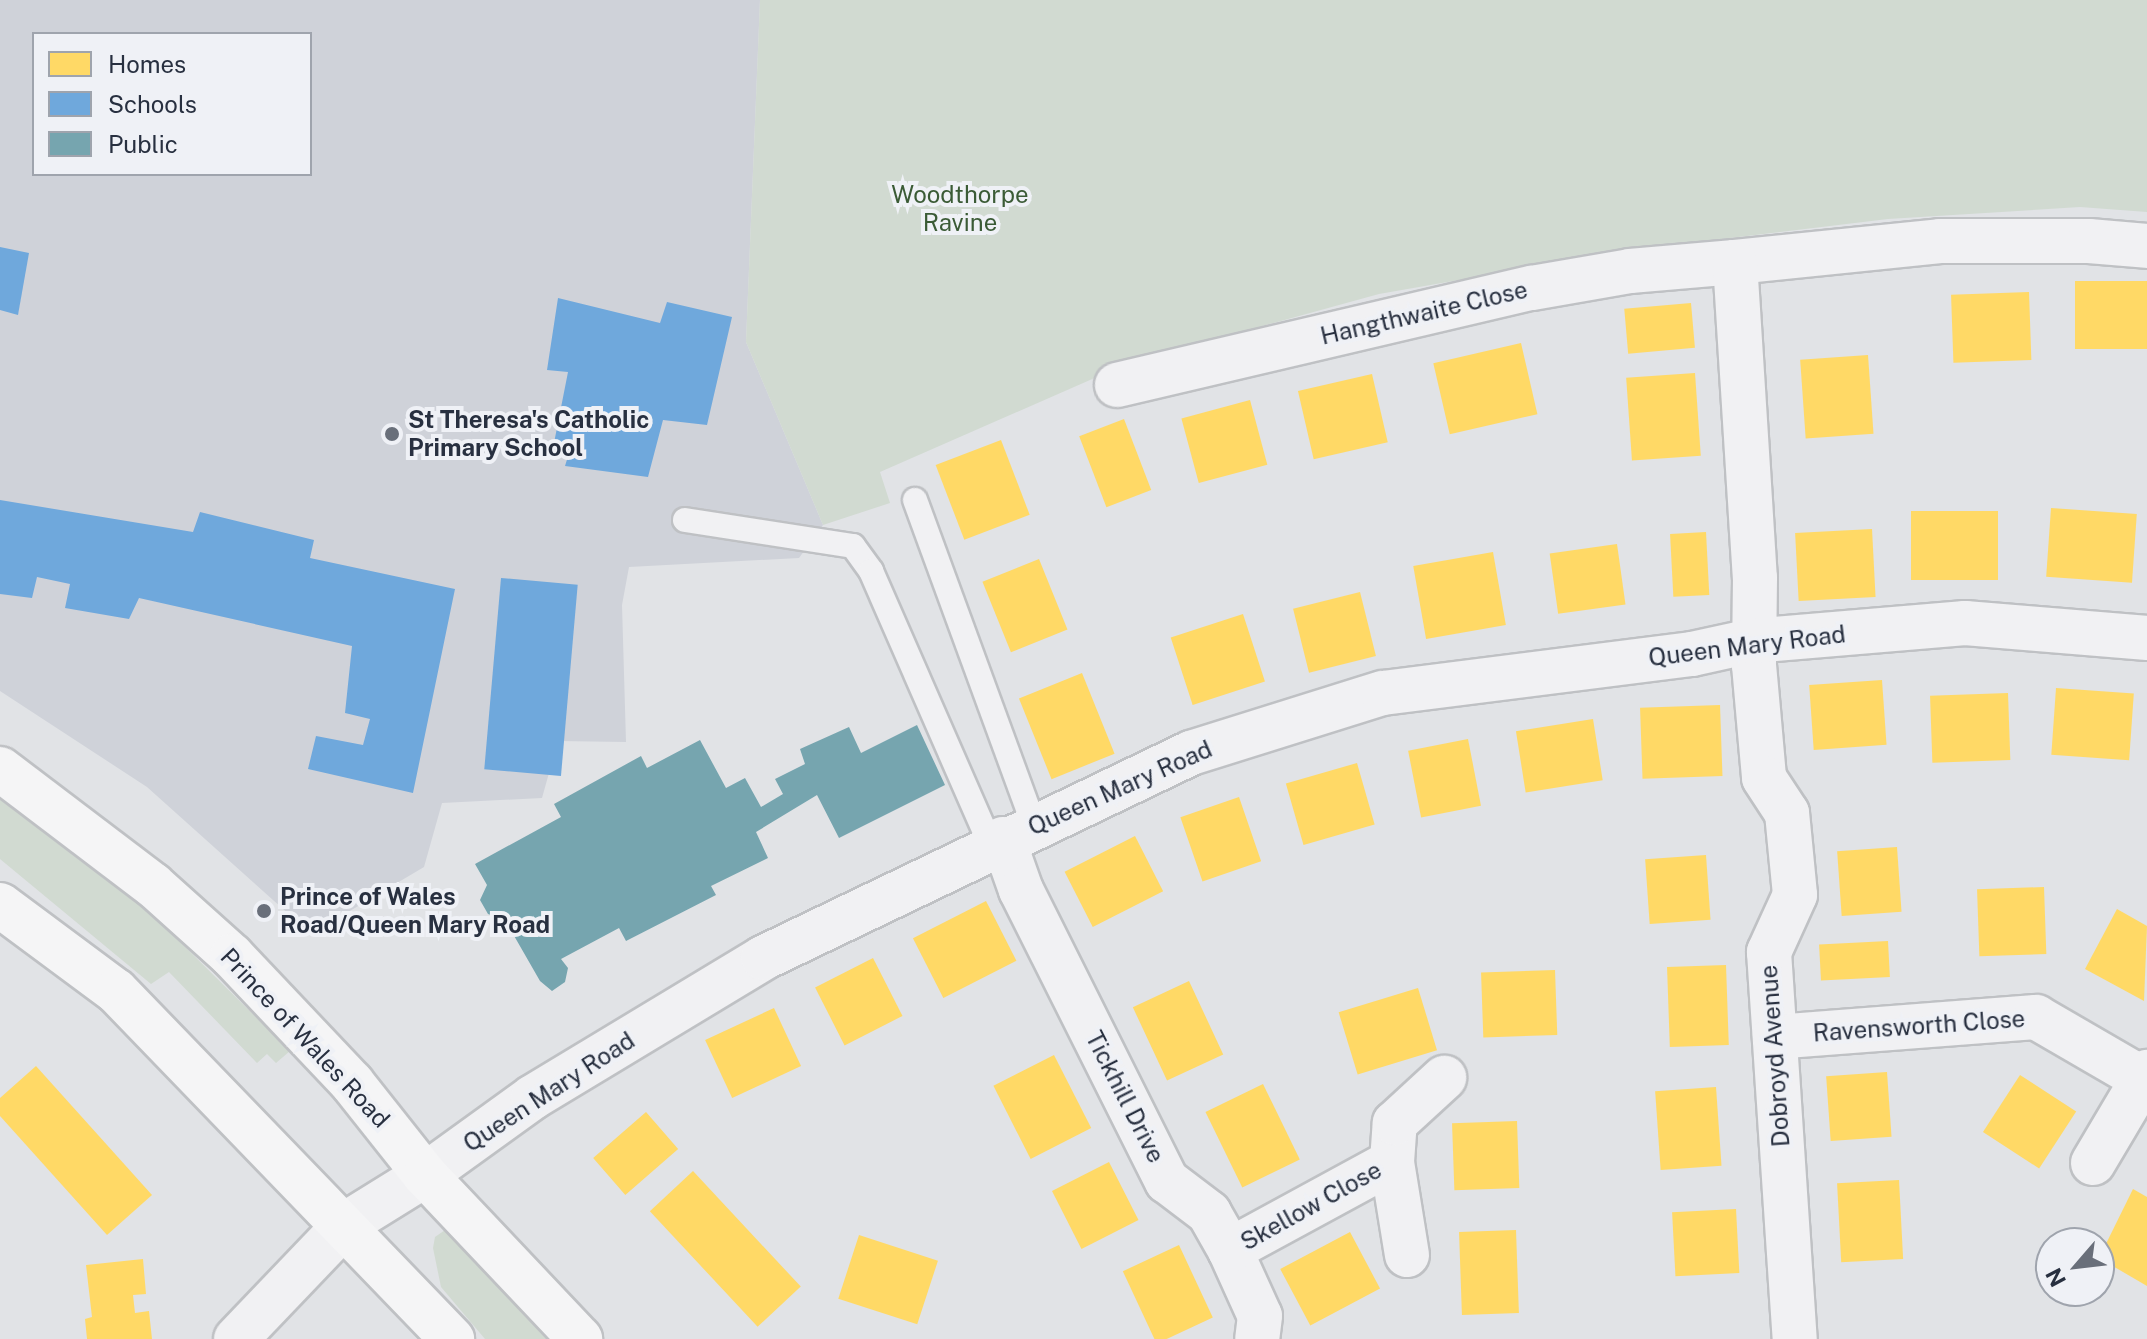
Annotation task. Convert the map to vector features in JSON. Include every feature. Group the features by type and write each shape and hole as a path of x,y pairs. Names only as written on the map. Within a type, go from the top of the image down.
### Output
{"highway":[{"name":"Prince of Wales Road","path":"0,769 153,885 232,956 352,1083 425,1175 580,1339"},
{"path":"0,905 116,991 346,1224 452,1339"}],"street":[{"name":"Hangthwaite Close","path":"1117,385 1532,288 1630,271 1940,241 2089,241 2147,246"},
{"path":"1735,262 1755,578 1751,641"},
{"name":"Queen Mary Road","path":"236,1339 346,1224 425,1175 533,1097 763,958 1009,837 1191,753 1383,693 1692,654 1751,641 1965,623 2147,638"},
{"name":"Dobroyd Avenue","path":"1751,641 1764,778 1787,813 1795,895 1769,952 1795,1339"},
{"name":"Tickhill Drive","path":"1009,837 1021,890 1167,1181 1209,1213 1230,1250 1260,1316 1257,1339"},
{"name":"Ravensworth Close","path":"1775,1037 2036,1017 2145,1075 2093,1163"},
{"name":"Skellow Close","path":"1407,1255 1392,1162 1395,1123 1444,1078"},
{"name":"Skellow Close","path":"1230,1250 1392,1162"}],"lane":[{"path":"915,500 1009,837"},
{"path":"685,520 853,546 871,571 1009,837"}],"shaded area":[{"name":"St Theresa's Catholic Primary School","path":"0,0 760,0 746,342 823,525 799,558 629,567 622,605 626,742 558,741 542,798 442,803 424,867 311,934 147,787 0,691"}],"green space":[{"name":"Woodthorpe Ravine","path":"760,0 2147,0 2147,212 2080,207 1888,219 1631,250 1379,294 1131,362 880,472 890,503 823,525 746,342"},
{"path":"0,799 149,911 290,1051 276,1063 267,1054 257,1063 169,972 151,984 0,859"},
{"path":"448,1228 555,1339 485,1339 441,1287 433,1248 435,1237"}],"building: Homes":[{"path":"2075,281 2147,281 2147,349 2075,349"},
{"path":"2029,292 2031,360 1953,363 1951,295"},
{"path":"1691,303 1695,348 1628,354 1624,309"},
{"path":"1521,343 1537,414 1450,434 1433,363"},
{"path":"1868,355 1874,434 1806,439 1800,360"},
{"path":"1695,373 1701,456 1632,461 1626,378"},
{"path":"1372,374 1388,442 1314,459 1298,391"},
{"path":"1250,400 1267,465 1199,483 1181,418"},
{"path":"1124,419 1151,490 1106,507 1079,436"},
{"path":"1001,440 1030,515 964,540 936,465"},
{"path":"2051,508 2137,514 2132,583 2046,577"},
{"path":"1911,511 1998,511 1998,580 1911,580"},
{"path":"1872,529 1876,597 1799,601 1795,533"},
{"path":"1706,532 1709,595 1673,597 1670,534"},
{"path":"1617,544 1625,604 1558,614 1550,553"},
{"path":"1493,552 1506,625 1426,639 1413,566"},
{"path":"1039,559 1067,629 1011,652 982,582"},
{"path":"1360,592 1376,656 1309,673 1293,609"},
{"path":"1243,614 1265,682 1193,705 1171,637"},
{"path":"1082,673 1115,754 1052,779 1019,698"},
{"path":"1882,680 1887,745 1814,750 1809,685"},
{"path":"2056,688 2134,693 2129,760 2051,755"},
{"path":"2008,693 2010,760 1932,763 1930,696"},
{"path":"1720,705 1722,776 1643,779 1640,708"},
{"path":"1593,719 1603,780 1526,792 1516,731"},
{"path":"1468,739 1481,806 1421,817 1408,751"},
{"path":"1357,763 1375,825 1304,845 1286,783"},
{"path":"1239,797 1261,861 1203,881 1180,817"},
{"path":"1135,836 1163,891 1093,927 1065,872"},
{"path":"1897,847 1902,912 1842,916 1837,851"},
{"path":"1706,855 1711,920 1650,924 1645,859"},
{"path":"2044,887 2046,954 1979,956 1977,889"},
{"path":"986,901 1016,961 943,998 913,938"},
{"path":"2117,909 2147,926 2144,1001 2085,969"},
{"path":"1888,941 1890,977 1821,981 1819,945"},
{"path":"873,958 903,1016 845,1045 815,988"},
{"path":"1726,965 1729,1045 1670,1047 1667,967"},
{"path":"1555,970 1557,1035 1483,1038 1481,973"},
{"path":"1189,981 1223,1054 1167,1081 1133,1007"},
{"path":"1418,988 1437,1050 1358,1074 1339,1012"},
{"path":"774,1008 801,1066 732,1098 705,1040"},
{"path":"1054,1055 1091,1128 1031,1159 993,1086"},
{"path":"36,1066 152,1195 107,1235 0,1116 0,1098"},
{"path":"1887,1072 1892,1137 1831,1141 1826,1076"},
{"path":"2020,1075 2076,1111 2039,1169 1983,1132"},
{"path":"1263,1084 1300,1159 1242,1188 1205,1112"},
{"path":"1716,1087 1722,1166 1661,1170 1655,1091"},
{"path":"646,1112 678,1149 625,1195 593,1158"},
{"path":"1517,1121 1519,1188 1454,1190 1452,1123"},
{"path":"1109,1162 1139,1220 1081,1249 1052,1191"},
{"path":"693,1171 801,1287 758,1327 650,1211"},
{"path":"1899,1180 1903,1259 1841,1262 1837,1183"},
{"path":"2133,1189 2147,1197 2147,1286 2115,1267 2114,1227"},
{"path":"1736,1209 1739,1273 1675,1276 1672,1212"},
{"path":"1516,1230 1519,1313 1462,1315 1459,1232"},
{"path":"1350,1232 1380,1289 1310,1326 1280,1269"},
{"path":"859,1235 938,1261 917,1324 838,1299"},
{"path":"1179,1245 1213,1318 1167,1339 1154,1339 1123,1271"},
{"path":"143,1259 146,1294 133,1295 135,1313 149,1311 152,1339 87,1339 85,1319 92,1317 86,1265"}],"building: Schools":[{"path":"0,247 29,253 18,315 0,310"},
{"path":"558,298 660,323 667,302 732,317 707,425 663,420 648,477 565,466 569,453 553,448 568,372 547,370"},
{"path":"0,500 193,532 200,512 314,540 310,558 455,589 413,793 308,769 316,736 363,745 370,719 345,713 352,646 139,598 129,619 65,608 70,584 37,577 32,598 0,594"},
{"path":"501,578 578,585 561,776 484,769"}],"building: Public":[{"path":"917,725 945,785 839,838 817,795 756,832 768,858 711,886 716,895 626,941 619,928 561,959 568,968 565,982 552,991 540,981 505,920 488,914 480,900 487,885 475,864 561,817 554,804 641,756 647,768 700,740 726,788 745,778 761,807 783,794 775,779 805,764 800,749 849,727 861,753"}],"place":[{"name":"St Theresa's Catholic Primary School","path":"392,434"},
{"name":"Prince of Wales Road/Queen Mary Road","path":"264,911"}]}
